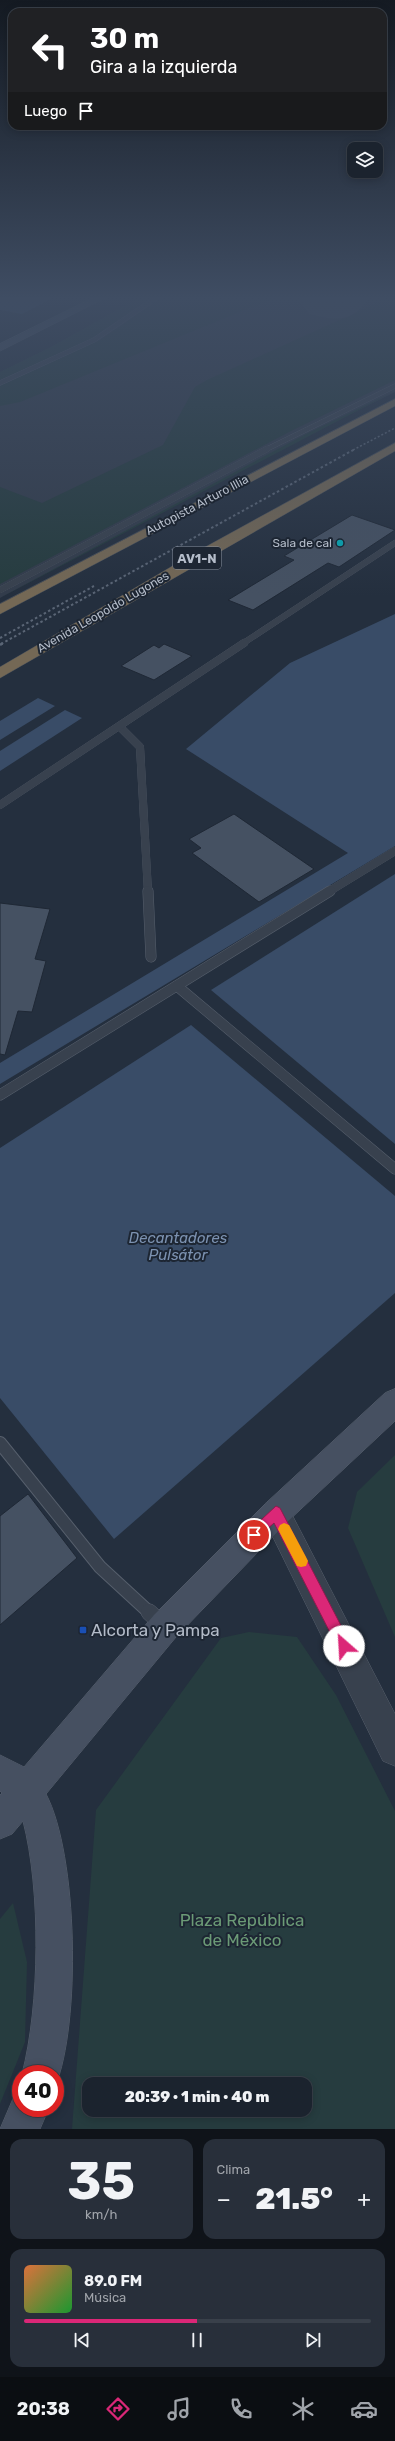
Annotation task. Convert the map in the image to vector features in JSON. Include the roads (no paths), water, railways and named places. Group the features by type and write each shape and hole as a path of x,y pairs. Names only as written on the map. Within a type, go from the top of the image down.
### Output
{"highway":[{"name":"Autopista Arturo Illia","path":"0,610 395,402"},
{"name":"Avenida Leopoldo Lugones","path":"0,673 205,553 395,446"}],"main road":[{"path":"0,1822 13,1782 276,1513 395,1402"},
{"path":"13,1782 40,1817 49,1854 52,1979 44,2065"},
{"path":"19,2129 25,2117"}],"street":[{"path":"276,1513 395,1749"},
{"path":"40,2129 41,2117"}],"lane":[{"path":"0,590 290,437 372,397"},
{"path":"0,805 120,727 395,543"},
{"path":"120,727 140,748 151,957"},
{"path":"0,1095 395,851"},
{"path":"177,986 395,1169"},
{"path":"0,1443 100,1567 165,1626"}],"water":[{"path":"395,614 395,846 0,1084 0,1063 348,853 186,749 290,663"},
{"path":"38,698 55,706 0,740 0,721"},
{"path":"65,710 82,718 0,771 0,751"},
{"path":"395,874 395,1144 211,990"},
{"name":"Decantadores Pulsátor","path":"191,1025 395,1196 395,1293 114,1539 0,1398 0,1148"}],"railway":[{"path":"353,450 395,428"},
{"path":"1,644 355,449"},
{"path":"0,638 94,586"}],"place":[{"name":"Sala de cal","path":"340,543"},
{"name":"Alcorta y Pampa","path":"83,1630"}],"park label":[{"name":"Plaza República de México","path":"242,1930"}]}
